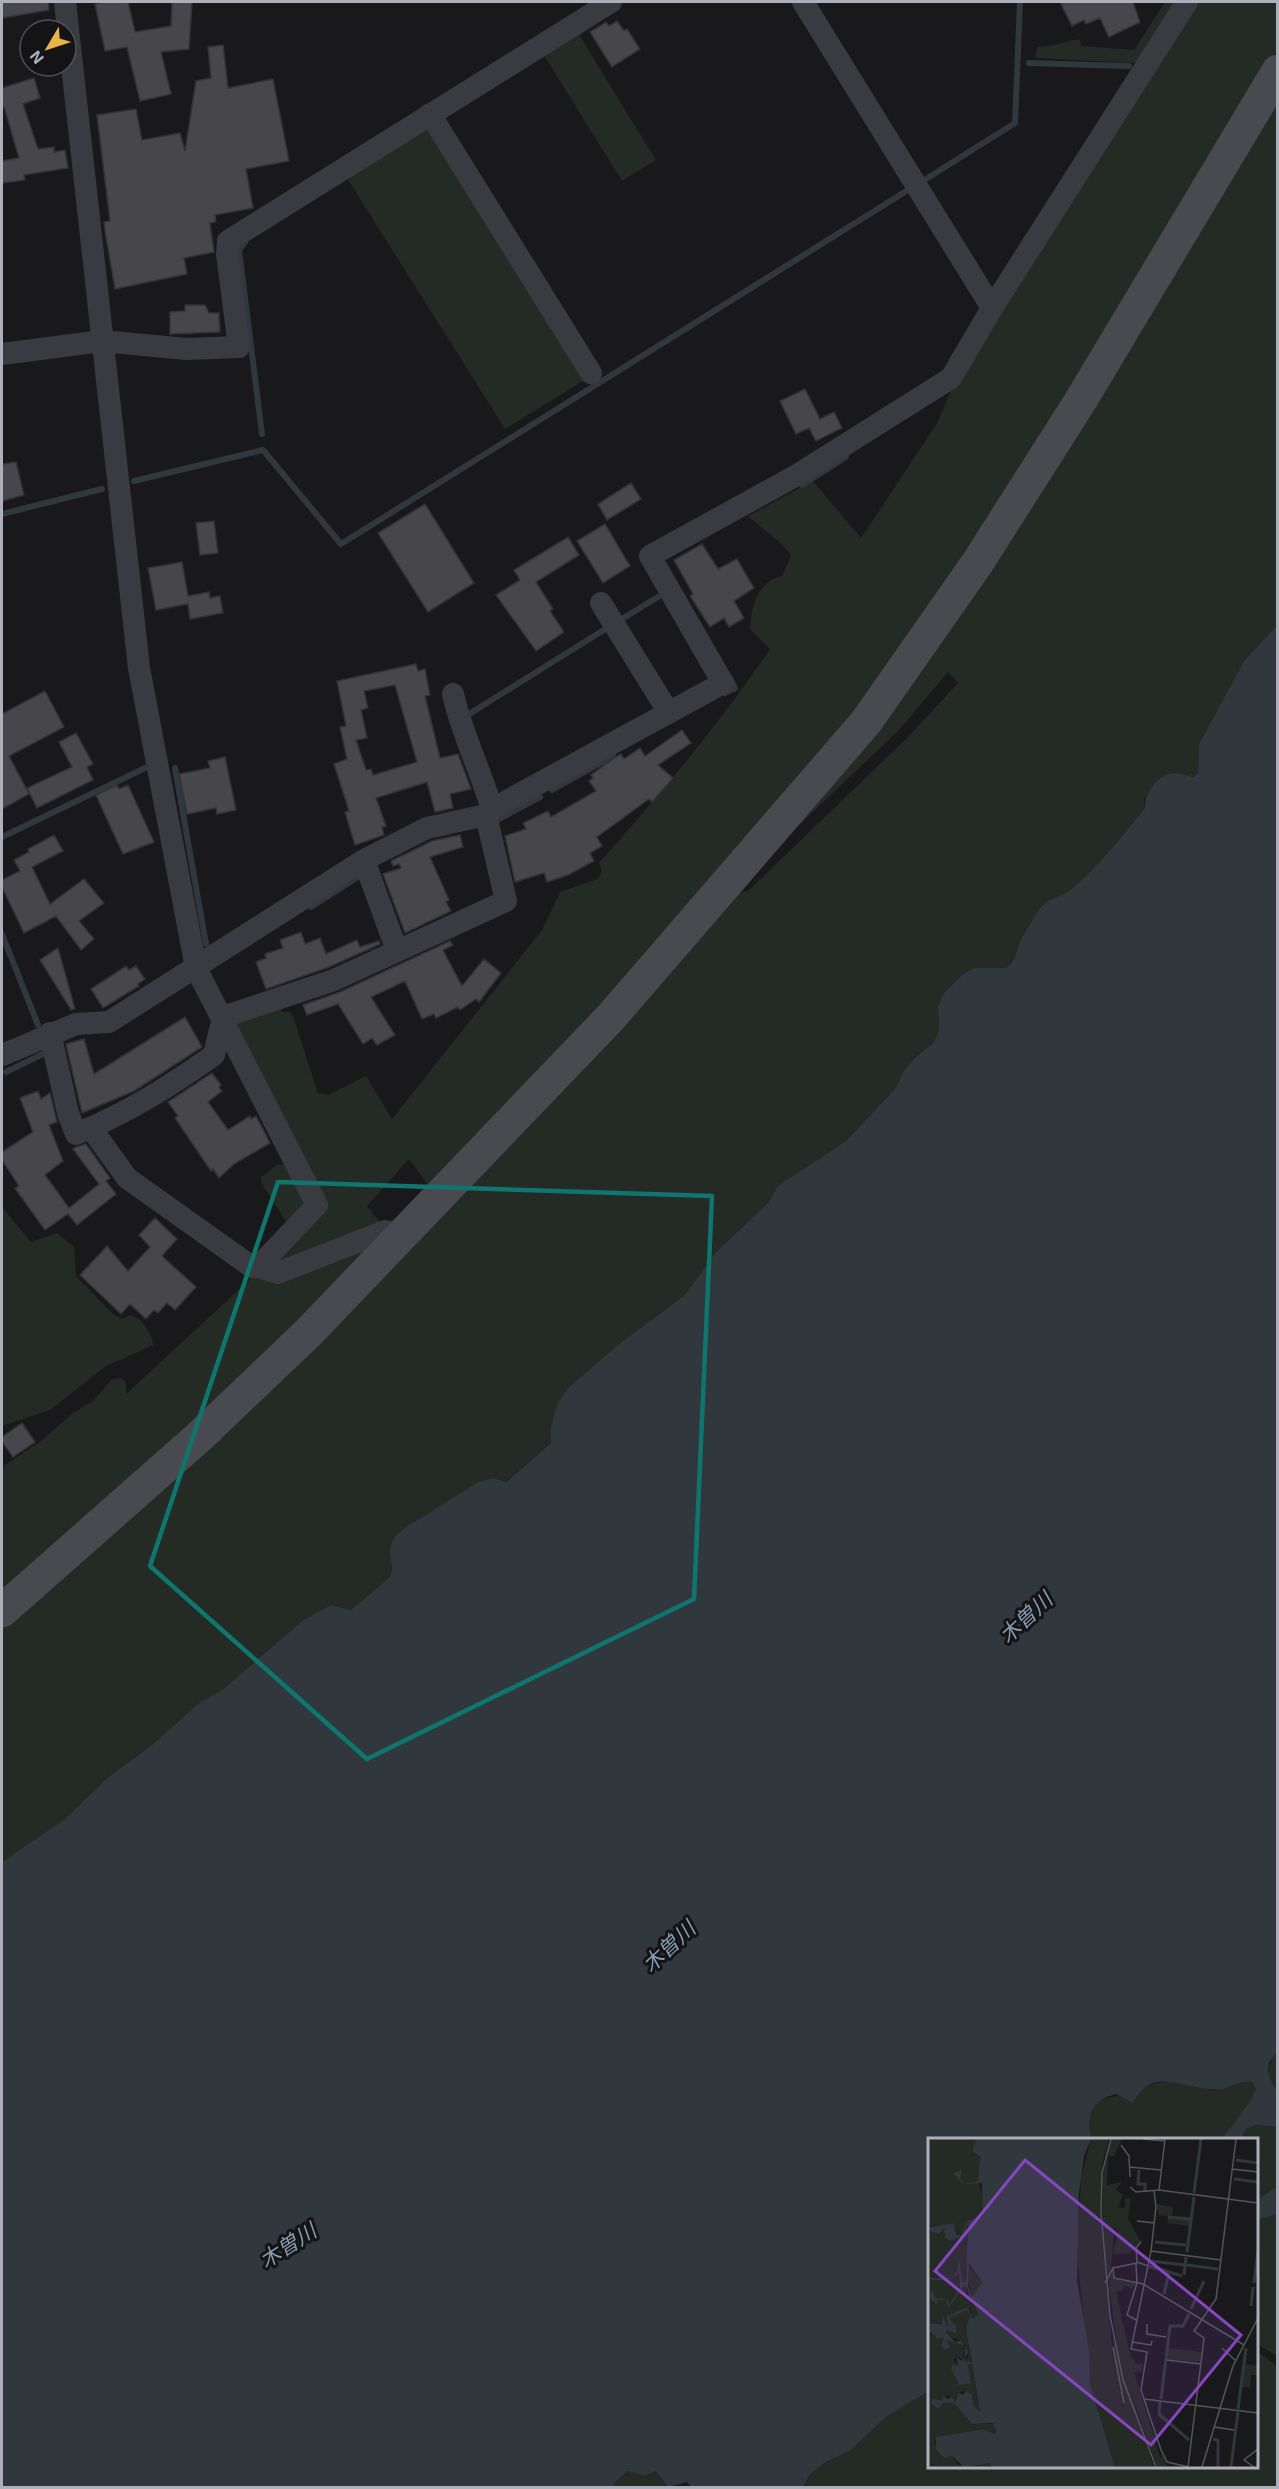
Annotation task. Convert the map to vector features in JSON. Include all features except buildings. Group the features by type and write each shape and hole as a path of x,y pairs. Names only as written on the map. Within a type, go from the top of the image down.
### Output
{"street":[{"path":"65,2 139,668 196,968 318,1204 258,1267"},
{"path":"2,354 102,341 186,349 239,347 227,254 228,241 611,2"},
{"path":"803,2 992,308"},
{"path":"2,1055 76,1024 109,1022 364,860 427,828 489,812 723,683 650,556 797,475 951,378 992,308 1187,2"},
{"path":"2,1611 200,1436 309,1332 611,1017 866,722 978,562 1081,400 1278,70"},
{"path":"430,114 591,373"},
{"path":"601,603 669,713"},
{"path":"223,1017 334,980 506,901 482,774 461,730 453,694"},
{"path":"364,860 397,951"},
{"path":"50,1033 68,1113 76,1134 155,1096 214,1055 223,1017"},
{"path":"91,1128 127,1178 252,1267 278,1274 386,1231 402,1235"}],"highlighted area":[{"path":"278,1182 712,1196 694,1599 367,1759 150,1566"}],"shaded area":[{"path":"1165,2 1177,2 1139,63 1035,58 1037,47 1079,39 1082,46 1134,50"},
{"path":"1197,2 1277,2 1277,51 1076,388 865,706 739,859 432,1191 409,1159 367,1206 384,1227 273,1267 324,1202 231,1021 277,1005 282,1012 289,1012 293,1016 318,1093 328,1095 366,1076 392,1119 542,930 560,892 598,879 602,871 599,863 688,759 770,649 750,629 754,604 761,589 767,583 782,576 791,556 778,541 748,516 813,481 861,538 936,425 957,377"},
{"path":"578,33 656,160 622,181 542,52"},
{"path":"1277,91 1277,625 1244,661 1199,744 1198,773 1194,777 1175,773 1144,799 1145,808 1089,873 1070,890 1039,909 1022,936 1012,961 1006,968 974,968 963,974 943,994 938,1007 939,1030 934,1042 903,1072 895,1089 846,1141 779,1186 769,1202 716,1252 685,1295 619,1344 568,1388 551,1427 551,1443 505,1482 494,1478 478,1482 403,1529 391,1546 391,1576 351,1610 331,1605 303,1620 221,1691 199,1703 152,1745 107,1778 65,1819 2,1862 2,1619 729,897 749,890 909,736 958,683 948,672 899,730 753,869"},
{"path":"431,127 586,379 505,429 345,175"},
{"path":"277,1165 286,1165 311,1204 289,1226 262,1184 261,1177"},
{"path":"2,1207 31,1242 57,1233 74,1247 76,1276 114,1315 122,1319 131,1315 140,1320 148,1330 154,1345 106,1366 50,1410 2,1426"},
{"path":"389,1238 2,1598 2,1467 41,1441 73,1413 93,1401 111,1380 121,1378 126,1382 126,1394 258,1272"},
{"path":"1277,2050 1277,2091 1270,2081 1269,2071 1271,2060"},
{"path":"1173,2081 1214,2089 1252,2082 1256,2088 1251,2100 1223,2138 1092,2138 1089,2116 1096,2104 1155,2083"},
{"path":"1256,2125 1277,2127 1277,2186 1258,2199 1258,2138 1242,2138 1246,2129"},
{"path":"1277,2214 1277,2356 1258,2345 1258,2220"},
{"path":"1258,2352 1277,2366 1277,2487 803,2488 810,2474 824,2463 851,2450 886,2417 928,2392 928,2468 1258,2468"},
{"path":"628,2471 648,2476 656,2471 668,2487 613,2488 615,2482"}],"water":[{"name":"木曽川","path":"1277,625 1278,2050 1269,2063 1268,2071 1277,2091 1277,2127 1256,2125 1246,2129 1242,2138 1223,2138 1251,2100 1256,2088 1252,2082 1243,2082 1221,2089 1208,2089 1161,2082 1151,2084 1141,2091 1133,2103 1116,2094 1101,2100 1092,2110 1090,2117 1092,2138 928,2138 928,2392 886,2417 851,2450 824,2463 810,2474 803,2487 692,2488 687,2482 668,2487 656,2471 646,2476 628,2471 615,2482 613,2488 2,2487 2,1862 65,1819 107,1778 152,1745 199,1703 221,1691 303,1620 331,1605 351,1610 391,1576 391,1546 403,1529 478,1482 494,1478 506,1482 551,1443 551,1427 557,1405 568,1388 619,1344 685,1295 716,1252 769,1202 778,1186 846,1141 895,1089 903,1072 934,1042 939,1030 938,1007 943,994 963,974 974,968 1006,968 1010,965 1020,941 1039,909 1070,890 1099,862 1145,808 1147,796 1153,785 1169,774 1194,777 1198,773 1199,744 1244,661"},
{"path":"1277,2186 1277,2214 1258,2220 1258,2199"}],"waterway":[{"path":"926,179 1015,123 1020,2"},
{"path":"1029,63 1129,66"},
{"path":"134,481 263,450 341,544 908,190"},
{"path":"245,242 239,250 262,434"},
{"path":"802,485 846,457"},
{"path":"2,514 102,489"},
{"path":"622,619 661,595"},
{"path":"468,720 466,716 607,628"},
{"path":"725,693 735,688 730,678"},
{"path":"552,790 613,756"},
{"path":"2,837 147,767"},
{"path":"175,768 206,944"},
{"path":"497,820 540,797"},
{"path":"311,907 361,875"},
{"path":"2,934 38,1025"},
{"path":"6,1072 45,1053"}]}
